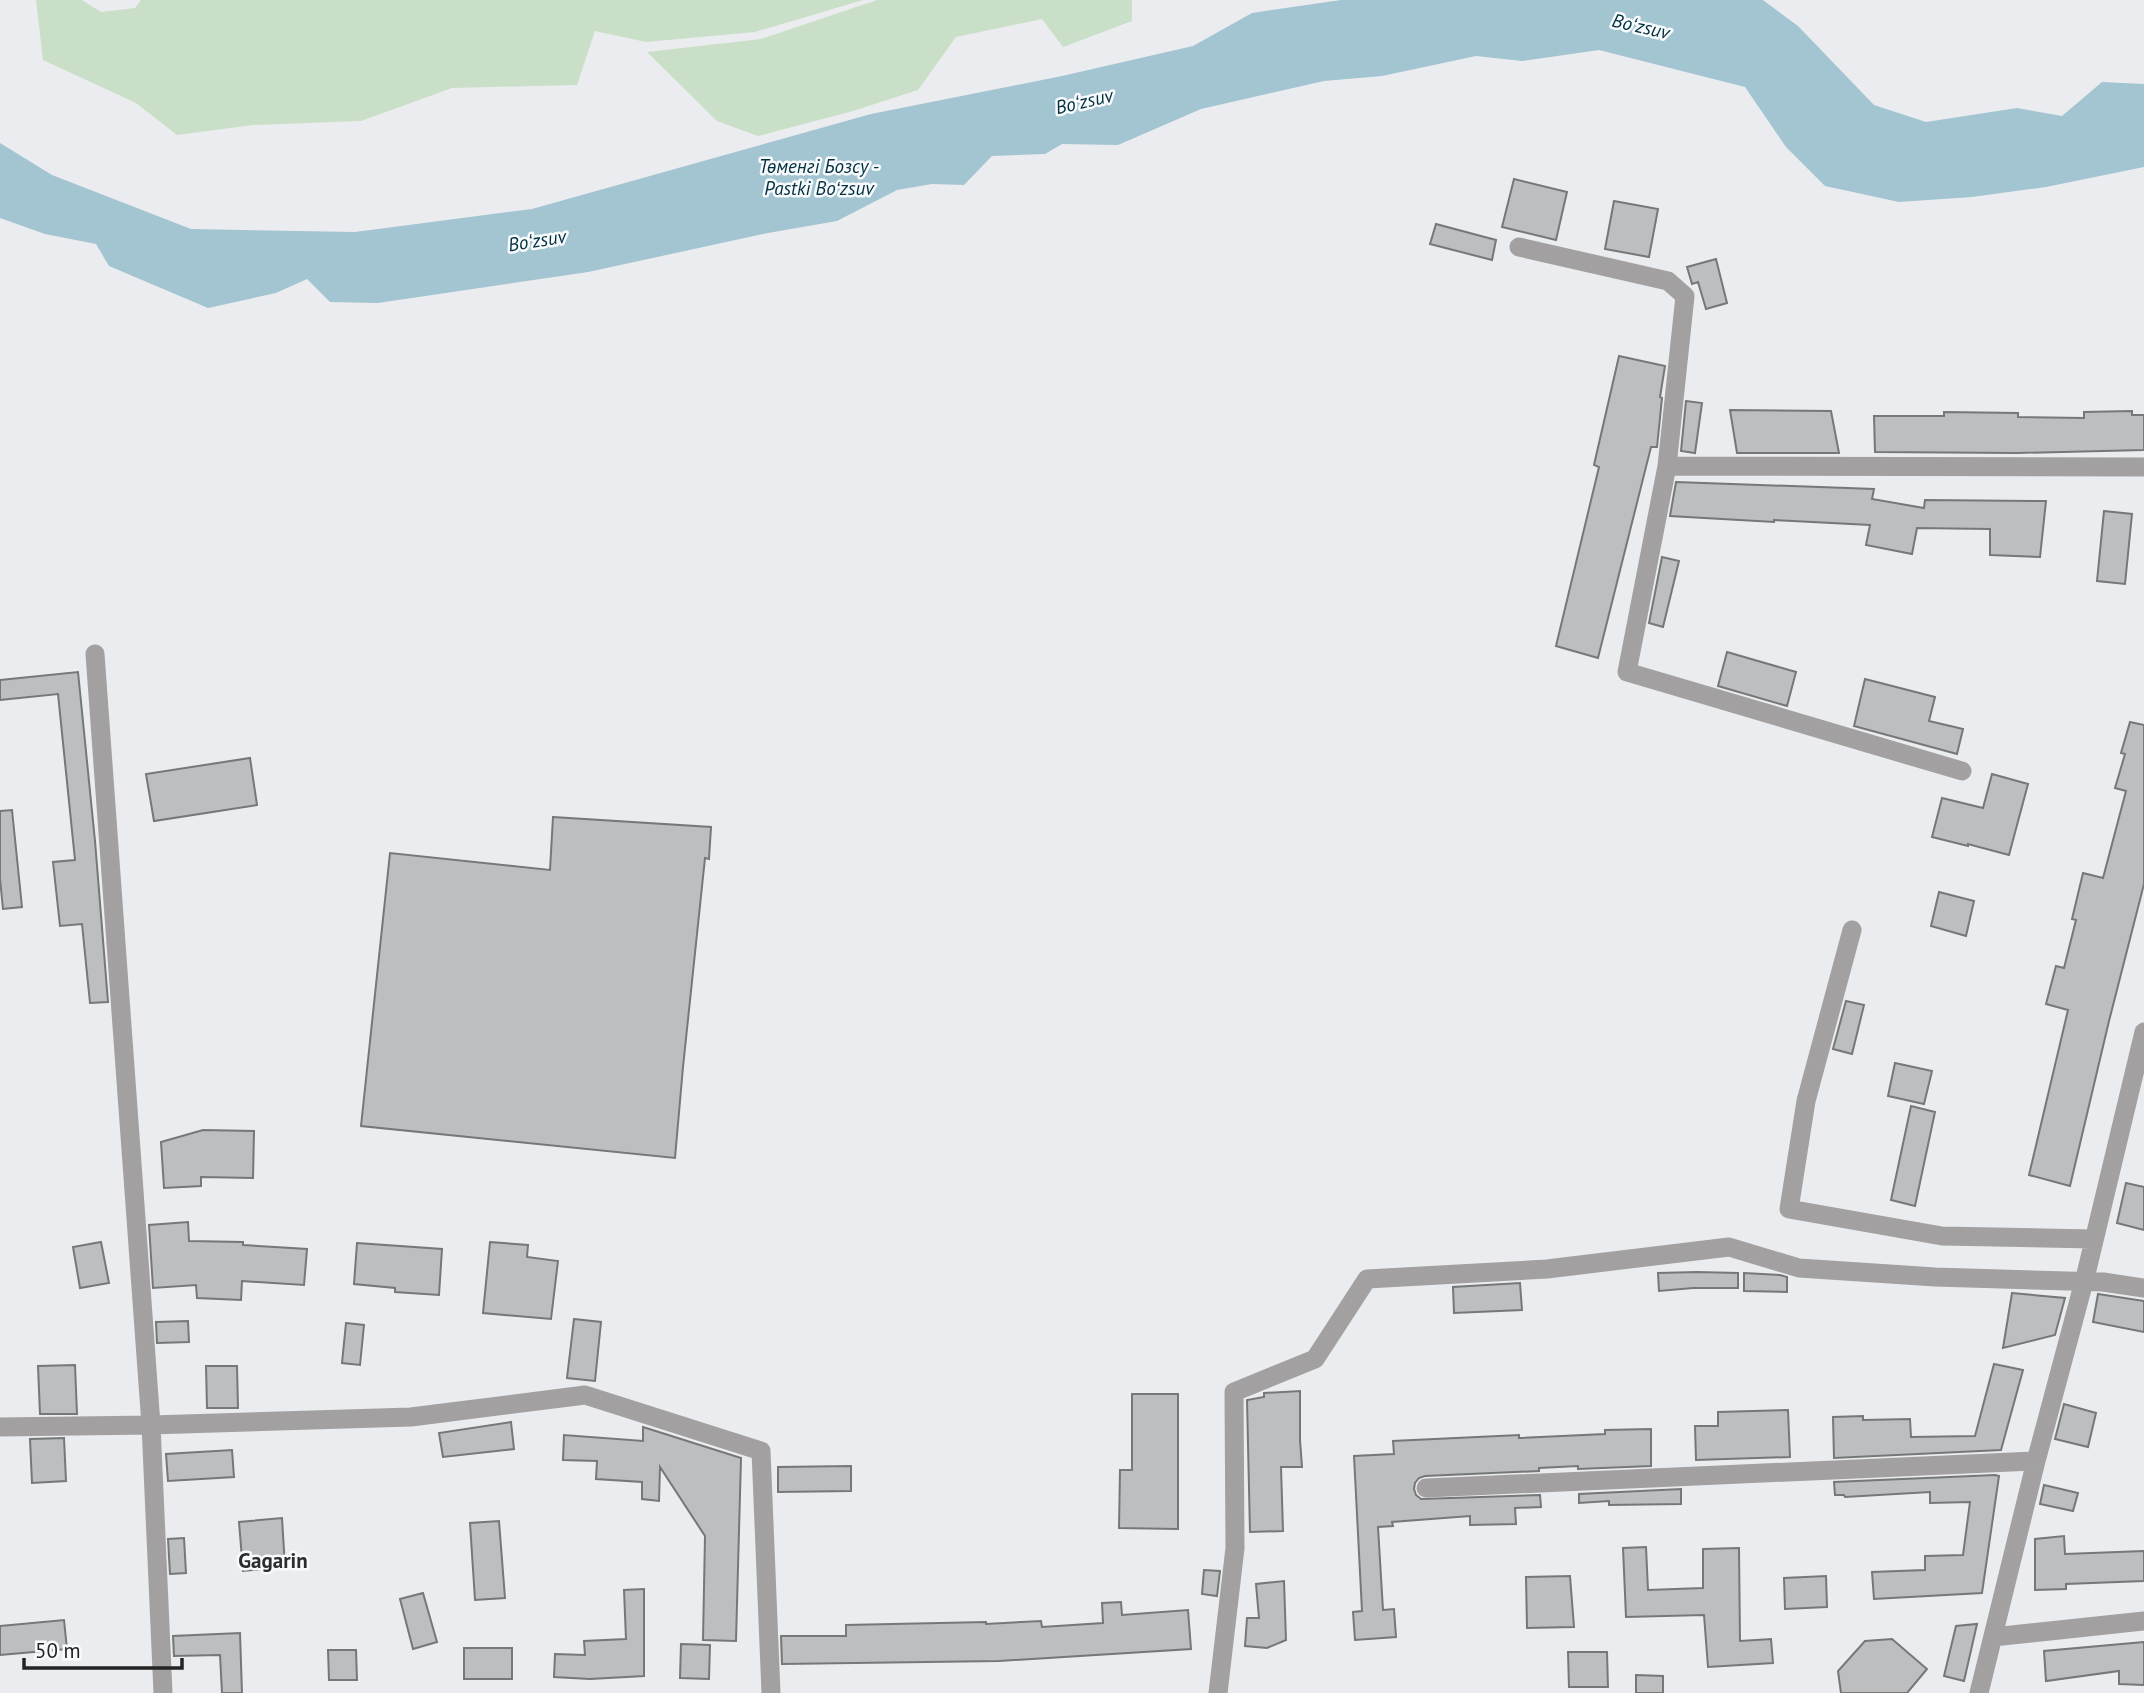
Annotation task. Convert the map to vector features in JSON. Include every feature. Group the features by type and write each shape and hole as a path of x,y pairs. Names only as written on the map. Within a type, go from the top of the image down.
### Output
{"street":[{"path":"1519,247 1668,281 1685,296 1667,466 1627,672 1962,771"},
{"path":"1667,466 2144,467"},
{"path":"95,654 151,1425 163,1693"},
{"path":"1852,930 1806,1101 1789,1209 2088,1263 2103,1282 2144,1288"},
{"path":"1979,1693 2144,1032"},
{"path":"1219,1693 1235,1548 1234,1392 1315,1359 1367,1279 1548,1269 1729,1247 1799,1268 1935,1277 2088,1263"},
{"path":"0,1427 411,1417 585,1395 761,1451 771,1693"},
{"path":"1426,1488 2035,1461"},
{"path":"1993,1637 2144,1621"}],"green space":[{"path":"36,0 82,0 101,12 135,8 141,0 863,0 755,32 646,42 595,31 577,85 452,88 361,121 253,125 177,135 136,103 43,60"},
{"path":"877,0 1132,0 1132,21 1063,47 1042,19 956,37 918,90 853,111 758,136 717,121 647,52 761,39"}],"water":[{"name":"Төменгі Бозсу - Pastki Boʻzsuv","path":"1341,0 1763,0 1798,26 1874,105 1926,122 2017,108 2062,116 2102,82 2144,84 2144,167 2046,187 1972,197 1899,202 1825,186 1786,147 1745,87 1599,50 1522,61 1476,56 1382,76 1324,81 1201,109 1118,145 1062,144 1045,154 992,156 964,185 932,184 897,190 837,221 588,272 378,303 330,302 307,279 276,293 208,308 109,266 96,244 45,234 0,218 0,143 52,175 191,229 355,232 532,209 871,114 1062,76 1193,46 1252,13"}],"building":[{"path":"1514,179 1567,192 1556,240 1502,227"},
{"path":"1614,201 1658,209 1649,257 1605,249"},
{"path":"1436,224 1496,240 1492,260 1430,244"},
{"path":"1716,259 1727,303 1706,309 1698,282 1692,284 1687,267"},
{"path":"1619,356 1665,366 1657,447 1651,447 1598,658 1556,646 1599,467 1594,465"},
{"path":"1686,401 1702,403 1695,453 1681,451"},
{"path":"1730,410 1831,411 1839,453 1737,453"},
{"path":"2132,411 2132,415 2144,415 2144,450 1875,452 1874,416 1944,416 1944,412 2018,413 2018,417 2084,418 2084,412"},
{"path":"1676,482 1874,489 1872,499 1924,508 1925,500 2046,501 2040,557 1990,555 1990,529 1917,528 1912,554 1866,545 1870,525 1670,516"},
{"path":"2104,511 2132,514 2125,584 2097,581"},
{"path":"1662,557 1679,561 1663,627 1649,623"},
{"path":"1727,652 1796,672 1787,706 1718,686"},
{"path":"78,672 108,1002 90,1003 82,924 60,926 53,862 75,860 58,694 0,700 0,680"},
{"path":"1865,679 1935,697 1929,721 1963,729 1957,754 1854,726"},
{"path":"2130,722 2144,725 2144,884 2070,1186 2029,1175 2068,1010 2046,1004 2056,966 2064,968 2076,920 2072,919 2083,873 2103,878 2126,791 2115,788 2125,754 2121,753"},
{"path":"250,758 257,805 154,821 146,774"},
{"path":"1992,774 2028,784 2009,855 1932,837 1942,798 1983,808"},
{"path":"12,810 22,907 3,909 0,811"},
{"path":"553,817 711,827 709,859 705,858 675,1158 361,1126 390,853 550,870"},
{"path":"1939,892 1974,901 1966,936 1931,926"},
{"path":"1846,1001 1864,1005 1852,1054 1833,1049"},
{"path":"1895,1063 1932,1071 1924,1104 1888,1096"},
{"path":"1911,1106 1935,1112 1915,1206 1891,1200"},
{"path":"203,1130 254,1131 253,1178 201,1177 201,1186 164,1188 161,1142"},
{"path":"2126,1183 2144,1187 2144,1230 2117,1223"},
{"path":"188,1222 189,1241 243,1242 243,1245 307,1249 304,1285 242,1281 241,1300 197,1298 196,1285 153,1288 149,1225"},
{"path":"101,1242 109,1283 80,1288 73,1247"},
{"path":"490,1242 528,1245 527,1257 558,1261 551,1319 483,1313"},
{"path":"357,1243 442,1249 439,1295 395,1292 395,1288 354,1284"},
{"path":"1658,1273 1738,1273 1738,1288 1659,1291"},
{"path":"1744,1273 1787,1277 1787,1292 1744,1291"},
{"path":"1520,1283 1522,1310 1454,1313 1453,1287"},
{"path":"2012,1293 2065,1298 2055,1335 2003,1348"},
{"path":"2098,1294 2144,1301 2144,1332 2093,1322"},
{"path":"574,1319 601,1322 595,1381 567,1378"},
{"path":"188,1321 189,1342 157,1343 156,1322"},
{"path":"346,1323 364,1325 360,1365 342,1363"},
{"path":"1994,1364 2023,1370 2001,1450 1834,1458 1833,1417 1863,1416 1863,1420 1910,1419 1911,1437 1975,1436"},
{"path":"75,1365 77,1414 40,1414 38,1366"},
{"path":"206,1366 237,1366 238,1408 207,1408"},
{"path":"1300,1391 1302,1467 1281,1467 1283,1531 1250,1532 1247,1400 1264,1397 1264,1393"},
{"path":"1132,1394 1178,1394 1178,1529 1119,1528 1120,1470 1132,1470"},
{"path":"2064,1404 2096,1413 2088,1447 2055,1439"},
{"path":"1788,1410 1790,1457 1696,1460 1695,1426 1718,1426 1718,1412"},
{"path":"511,1422 514,1449 443,1457 439,1433"},
{"path":"643,1427 741,1458 736,1641 703,1640 705,1536 660,1467 659,1501 642,1499 642,1482 596,1479 597,1461 563,1460 564,1435 643,1441"},
{"path":"1651,1429 1651,1466 1539,1468 1539,1471 1419,1478 1414,1489 1421,1499 1540,1495 1541,1507 1515,1508 1516,1524 1470,1525 1470,1516 1392,1522 1393,1526 1378,1527 1383,1610 1394,1609 1396,1637 1355,1640 1353,1612 1362,1611 1354,1456 1394,1454 1393,1441 1605,1434 1605,1430"},
{"path":"64,1438 66,1481 32,1483 30,1439"},
{"path":"232,1450 234,1477 168,1481 166,1454"},
{"path":"851,1466 851,1491 778,1492 778,1467"},
{"path":"1999,1476 1982,1593 1874,1599 1872,1572 1925,1570 1925,1556 1963,1555 1970,1502 1930,1503 1930,1492 1845,1497 1835,1495 1834,1482"},
{"path":"2044,1485 2078,1493 2073,1511 2040,1504"},
{"path":"1681,1489 1681,1504 1609,1505 1609,1501 1579,1503 1579,1494"},
{"path":"282,1518 285,1567 243,1571 239,1522"},
{"path":"499,1521 505,1598 475,1600 470,1523"},
{"path":"2064,1536 2065,1554 2144,1551 2144,1581 2066,1584 2066,1589 2035,1590 2035,1539"},
{"path":"184,1538 186,1573 170,1574 168,1539"},
{"path":"1646,1547 1648,1590 1703,1588 1703,1549 1739,1548 1740,1641 1771,1639 1773,1663 1708,1667 1704,1615 1626,1617 1623,1548"},
{"path":"1204,1570 1220,1571 1217,1596 1202,1594"},
{"path":"1570,1576 1574,1627 1527,1628 1526,1577"},
{"path":"1826,1576 1827,1607 1785,1609 1784,1578"},
{"path":"1284,1581 1286,1640 1267,1648 1245,1646 1247,1618 1259,1618 1256,1584"},
{"path":"644,1589 644,1676 590,1679 554,1677 555,1654 585,1655 584,1641 626,1639 624,1590"},
{"path":"423,1593 437,1642 413,1649 400,1599"},
{"path":"1121,1602 1122,1615 1188,1610 1191,1649 999,1661 782,1664 781,1636 846,1636 846,1625 1041,1621 1042,1627 1103,1623 1102,1603"},
{"path":"64,1620 67,1649 0,1655 0,1626"},
{"path":"1977,1624 1964,1681 1944,1676 1956,1626"},
{"path":"240,1633 242,1693 222,1693 220,1655 174,1656 173,1636"},
{"path":"1892,1639 1927,1669 1907,1693 1841,1693 1838,1671 1865,1641"},
{"path":"2144,1642 2144,1685 2119,1684 2119,1671 2046,1681 2044,1651"},
{"path":"681,1644 710,1645 709,1679 680,1678"},
{"path":"464,1648 512,1648 512,1679 464,1679"},
{"path":"328,1650 356,1650 357,1680 329,1680"},
{"path":"1568,1652 1607,1652 1608,1687 1569,1687"},
{"path":"1636,1675 1663,1676 1663,1693 1636,1693"}],"district":[{"name":"Gagarin","path":"273,1560"}],"water label":[{"name":"Boʻzsuv","path":"1641,26"},
{"name":"Boʻzsuv","path":"1084,101"},
{"name":"Boʻzsuv","path":"537,240"}]}
